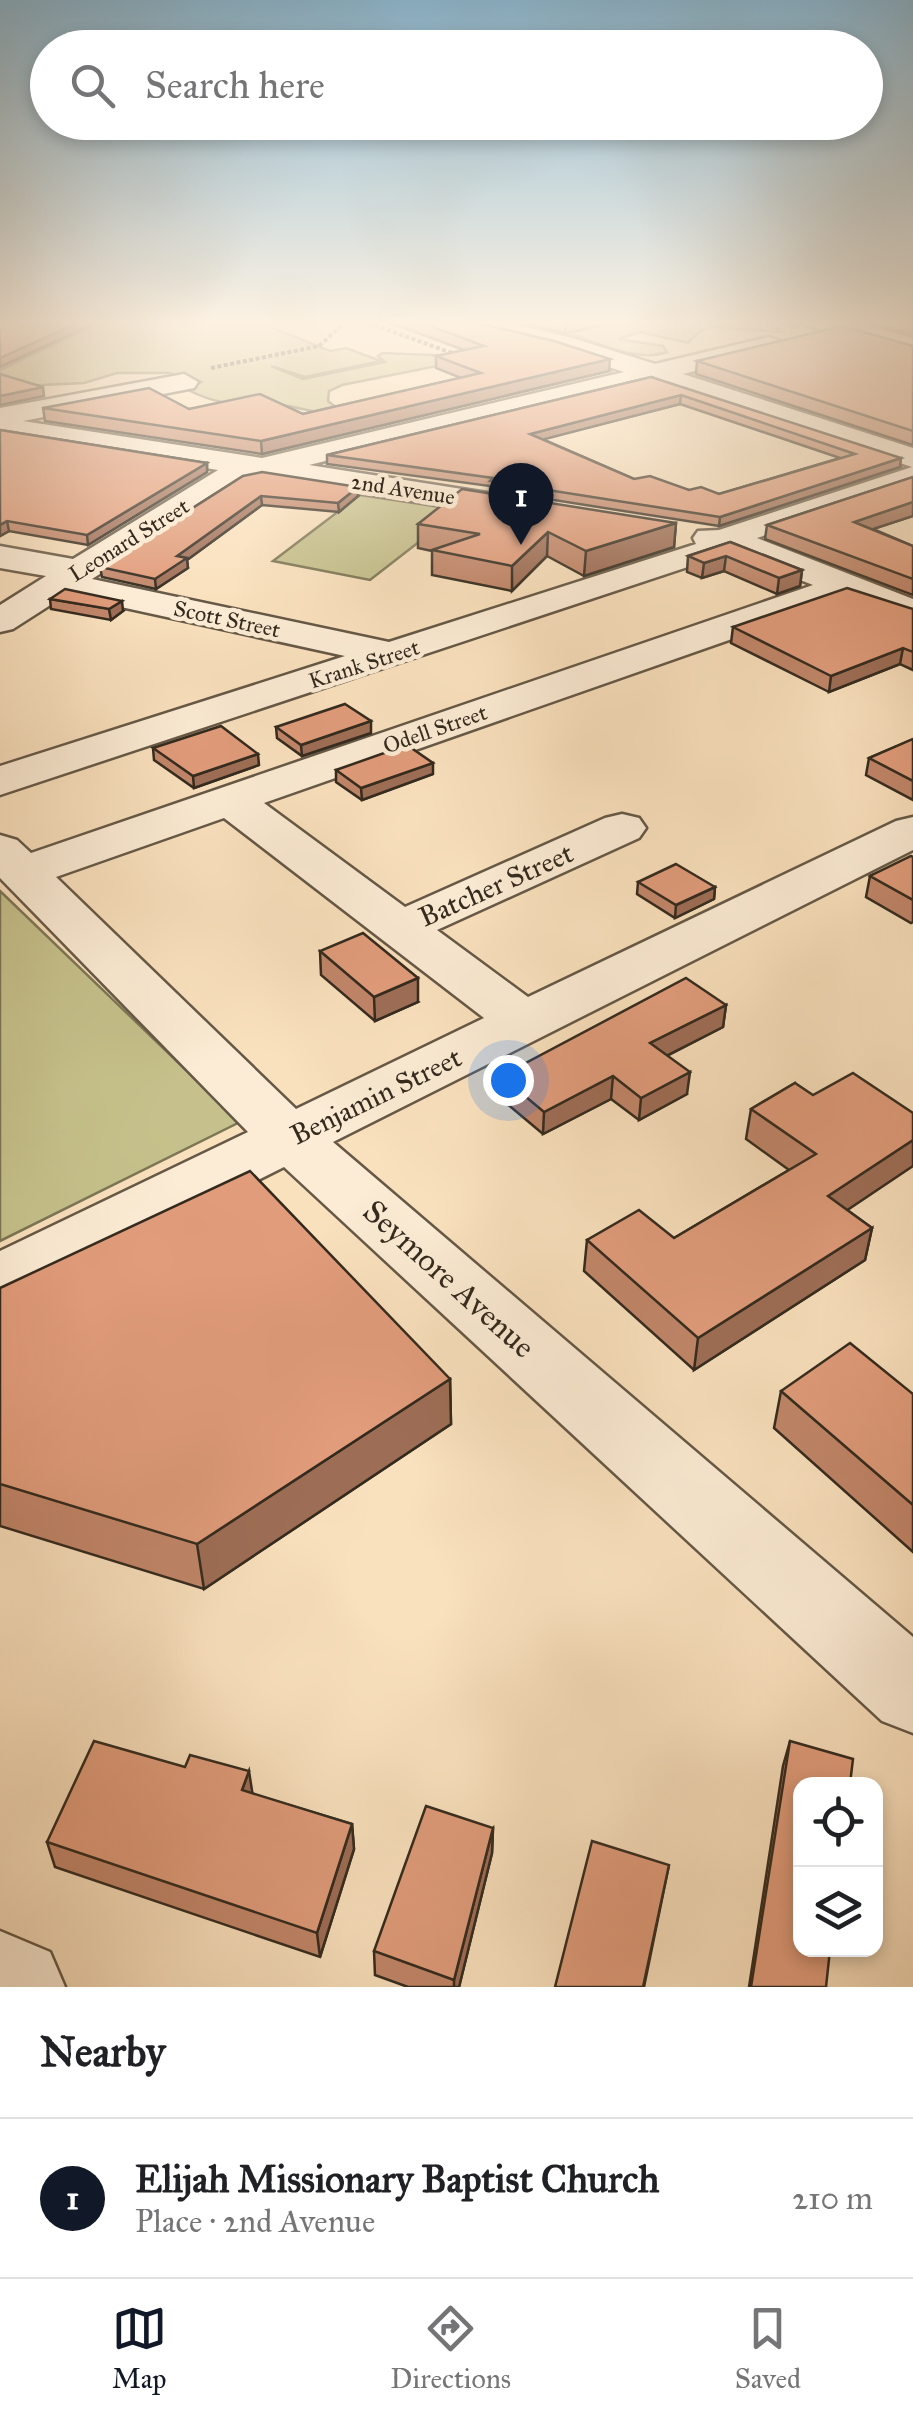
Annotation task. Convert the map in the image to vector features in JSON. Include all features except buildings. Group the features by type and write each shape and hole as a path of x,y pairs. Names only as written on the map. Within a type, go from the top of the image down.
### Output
{"street":[{"path":"262,467 483,413"},
{"path":"774,413 913,458"},
{"name":"2nd Avenue","path":"0,426 552,513"},
{"name":"Leonard Street","path":"0,621 232,476 262,467"},
{"name":"Krank Street","path":"0,781 708,551 736,534 913,476"},
{"path":"667,532 726,541 913,612"},
{"name":"Scott Street","path":"0,557 70,578 393,654"},
{"name":"Odell Street","path":"11,861 230,800 847,586"},
{"name":"Batcher Street","path":"230,800 400,928 622,828"},
{"name":"Benjamin Street","path":"0,1280 913,831"},
{"name":"Seymore Avenue","path":"11,861 290,1138 913,1692"},
{"path":"400,928 524,1022"},
{"path":"0,1981 15,1987"}],"shaded area":[{"path":"360,495 460,510 370,580 273,561"},
{"path":"0,891 240,1122 0,1241"}],"place":[{"name":"Elijah Missionary Baptist Church","path":"521,545"}]}
